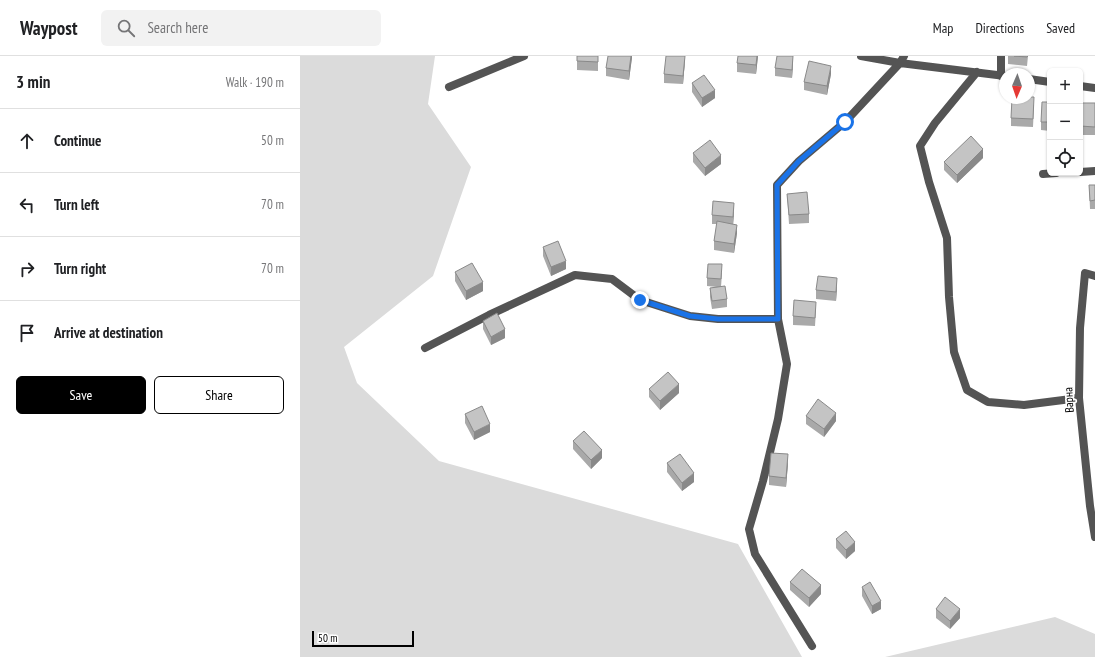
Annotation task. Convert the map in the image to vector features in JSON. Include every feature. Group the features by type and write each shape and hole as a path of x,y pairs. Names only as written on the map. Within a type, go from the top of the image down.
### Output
{"street":[{"path":"448,87 524,56"},
{"path":"861,56 902,60 999,75"},
{"path":"1001,56 1002,68"},
{"path":"812,646 755,554 749,529 763,481 778,419 787,364 778,319 777,185 799,161 845,122 902,60"},
{"path":"977,72 935,123 920,146 929,182 947,238 948,297 954,352 967,390 988,402 1024,405 1080,398"},
{"path":"1035,80 1047,82"},
{"path":"1083,86 1095,88"},
{"path":"1083,172 1095,171"},
{"path":"1043,174 1047,174"},
{"name":"Варна","path":"1095,276 1085,273 1080,328 1080,398 1090,506 1095,537"},
{"path":"425,348 489,314 575,275 612,280 640,300 690,316 718,319 778,319"}],"shaded area":[{"path":"300,56 435,56 428,104 471,167 433,276 344,347 357,383 439,461 738,544 802,657 300,657"},
{"path":"1055,617 1095,634 1095,657 885,657"}],"building":[{"path":"577,56 598,56 598,62 577,61"},
{"path":"608,56 631,56 629,71 606,68"},
{"path":"666,56 685,56 683,76 664,74"},
{"path":"738,56 757,56 756,65 737,63"},
{"path":"777,56 793,56 792,70 775,68"},
{"path":"809,61 831,66 827,86 804,82"},
{"path":"704,75 715,90 702,98 692,83"},
{"path":"1042,102 1047,102 1047,122 1041,122"},
{"path":"1083,103 1095,103 1095,127 1083,126"},
{"path":"1012,104 1034,104 1033,119 1011,118"},
{"path":"971,136 983,149 957,175 944,162"},
{"path":"710,140 721,155 705,168 693,153"},
{"path":"1089,185 1095,185 1095,200 1090,201"},
{"path":"807,192 809,214 789,215 787,194"},
{"path":"713,201 734,203 733,217 712,215"},
{"path":"717,221 737,225 734,244 714,241"},
{"path":"558,241 566,261 551,267 543,247"},
{"path":"472,263 483,282 466,291 455,272"},
{"path":"708,264 722,264 721,279 707,278"},
{"path":"818,276 837,278 836,292 816,290"},
{"path":"725,286 727,299 712,301 710,288"},
{"path":"794,300 816,302 815,318 793,316"},
{"path":"497,313 505,329 491,337 483,321"},
{"path":"668,372 679,384 660,401 649,389"},
{"path":"818,399 836,413 824,429 806,416"},
{"path":"482,406 490,424 474,432 465,414"},
{"path":"584,431 602,450 591,460 573,441"},
{"path":"771,453 788,454 786,478 769,476"},
{"path":"680,454 694,473 682,483 667,463"},
{"path":"846,531 855,542 846,550 836,539"},
{"path":"802,569 821,585 809,598 790,582"},
{"path":"870,582 881,601 872,606 862,587"},
{"path":"945,597 960,609 950,621 936,609"}],"route":[{"path":"640,300 690,316 718,319 778,319 777,185 799,161 845,122"}]}
